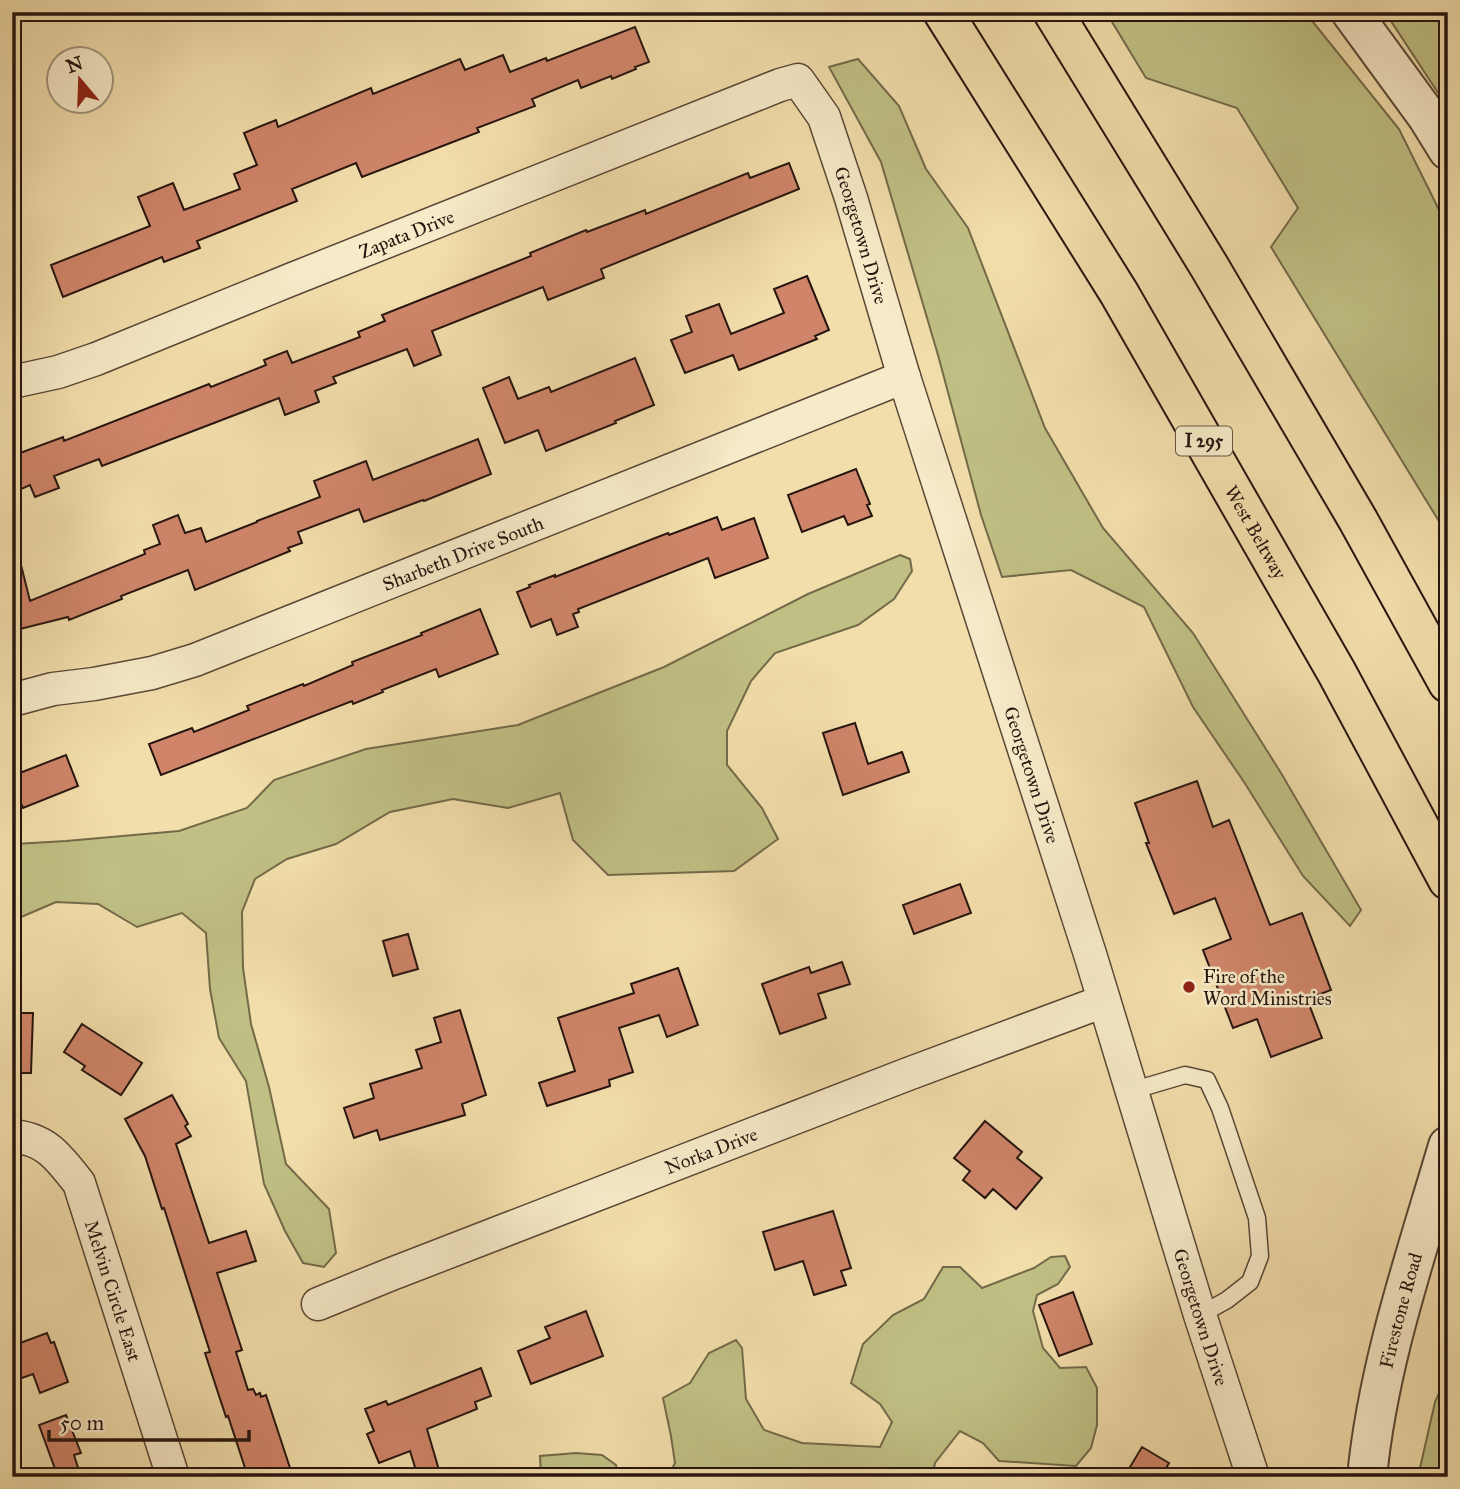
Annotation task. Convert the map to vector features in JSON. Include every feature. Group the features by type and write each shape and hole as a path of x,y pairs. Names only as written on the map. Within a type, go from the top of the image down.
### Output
{"highway":[{"name":"West Beltway","path":"943,12 1119,293 1337,673 1448,880"},
{"path":"1053,12 1216,277 1448,683"}],"street":[{"path":"1351,12 1427,116 1448,150"},
{"name":"Georgetown Drive","path":"798,80 824,117 851,198 904,377 1253,1477"},
{"name":"Zapata Drive","path":"12,382 58,372 96,359 798,80"},
{"name":"Sharbeth Drive South","path":"12,699 53,689 152,673 195,660 904,377"},
{"name":"Norka Drive","path":"318,1304 908,1074 1104,1001"},
{"name":"Melvin Circle East","path":"13,1135 46,1146 58,1156 79,1183 173,1477"},
{"name":"Firestone Road","path":"1367,1477 1371,1432 1390,1345 1448,1146"}],"lane":[{"path":"1131,1091 1185,1075 1207,1080 1220,1108 1257,1218 1260,1256 1250,1283 1200,1315"}],"green space":[{"path":"1106,12 1305,12 1399,129 1448,228 1448,536 1271,247 1298,208 1237,108 1146,78"},
{"path":"1385,12 1448,12 1448,108"},
{"path":"858,59 899,106 926,169 968,228 1045,428 1103,528 1193,633 1281,773 1361,910 1350,926 1303,876 1193,707 1144,607 1071,570 1002,577 981,515 938,355 881,162 829,67"},
{"path":"900,555 910,559 912,571 894,599 858,625 775,653 751,681 727,731 727,765 762,808 778,839 734,871 608,875 573,840 560,793 508,808 453,799 390,812 336,844 287,859 255,879 242,912 243,968 251,1024 269,1087 286,1164 329,1209 336,1253 324,1267 303,1263 264,1184 246,1081 219,1038 210,989 206,933 182,913 137,927 98,904 56,902 12,921 12,846 15,844 179,831 247,808 274,780 366,749 518,725 664,667 808,594"},
{"path":"1065,1256 1070,1267 1058,1284 1037,1295 1033,1311 1043,1348 1060,1368 1086,1367 1097,1388 1097,1425 1091,1448 1076,1466 999,1461 983,1443 960,1431 935,1463 932,1477 668,1477 675,1463 663,1398 690,1383 709,1353 736,1340 742,1348 746,1399 764,1430 802,1443 880,1447 892,1422 880,1404 851,1383 863,1344 893,1315 924,1299 943,1267 960,1267 982,1288 1034,1268 1051,1257"},
{"path":"1448,1373 1448,1477 1418,1477 1435,1402"},
{"path":"576,1453 602,1455 616,1465 617,1477 541,1477 540,1456"}],"building":[{"path":"635,27 649,62 635,67 636,69 581,88 578,80 532,99 535,106 477,128 479,132 362,177 356,163 292,189 297,201 197,241 200,248 164,262 162,257 63,297 51,265 150,226 138,197 173,183 184,210 240,189 234,174 257,165 244,133 276,120 278,127 371,88 373,94 460,59 465,70 503,55 510,72 546,58 547,61"},
{"path":"789,163 799,189 601,269 604,278 548,300 543,287 432,331 441,355 414,366 407,349 333,377 336,383 315,391 319,402 285,415 279,398 102,466 99,459 54,476 59,488 35,497 30,485 19,490 12,473 12,456 63,437 64,441 209,384 211,387 266,365 264,360 287,351 292,363 360,337 358,332 385,321 382,315 531,256 530,253 586,230 587,232 645,210 646,214 748,173 750,178"},
{"path":"807,276 829,330 815,336 817,339 739,370 733,355 685,373 671,340 692,332 686,316 719,304 731,334 784,313 774,289"},
{"path":"635,358 654,405 546,451 538,430 505,443 483,388 509,377 518,399 549,387 551,392"},
{"path":"478,439 491,474 364,522 359,509 298,532 302,543 288,548 290,551 195,590 188,570 69,620 68,617 12,631 12,562 20,561 30,601 145,554 144,550 160,544 153,525 178,515 185,533 201,528 206,542 320,497 314,481 366,461 373,480"},
{"path":"856,469 872,516 848,525 844,516 802,532 788,495"},
{"path":"717,517 722,530 754,518 768,558 715,578 708,558 578,609 579,612 573,614 578,627 557,635 551,619 531,627 517,592 555,575"},
{"path":"480,609 498,654 439,677 436,669 353,704 352,701 161,775 149,744 192,728 194,732 249,710 247,706 303,684 304,686 353,665 352,662"},
{"path":"855,723 868,764 902,752 909,772 843,795 823,733"},
{"path":"66,755 78,786 23,808 12,776"},
{"path":"1197,781 1213,827 1229,820 1270,925 1302,913 1331,990 1307,999 1322,1038 1271,1057 1257,1019 1233,1028 1203,950 1231,939 1215,898 1174,914 1146,843 1149,843 1135,803"},
{"path":"960,884 971,913 914,934 903,905"},
{"path":"408,934 418,969 393,976 383,941"},
{"path":"842,962 850,984 818,994 826,1018 780,1034 762,984 809,967 811,973"},
{"path":"678,968 698,1025 667,1037 659,1015 619,1028 633,1072 609,1080 610,1086 547,1106 539,1083 575,1071 558,1018 634,993 631,984"},
{"path":"460,1010 486,1095 462,1104 465,1115 380,1140 377,1130 354,1138 344,1108 374,1098 370,1084 422,1068 416,1050 441,1042 434,1018"},
{"path":"12,1013 33,1013 31,1073 12,1073"},
{"path":"82,1024 142,1063 121,1095 82,1070 85,1066 64,1052"},
{"path":"172,1095 188,1124 185,1126 191,1136 176,1144 209,1243 246,1231 256,1261 217,1273 242,1350 236,1352 248,1390 253,1389 256,1395 260,1393 261,1397 266,1395 293,1477 248,1477 205,1353 210,1352 164,1208 162,1209 145,1156 125,1119"},
{"path":"985,1121 1022,1152 1017,1158 1042,1178 1016,1209 993,1189 985,1198 963,1180 970,1171 954,1158"},
{"path":"833,1211 851,1268 841,1271 846,1285 814,1295 803,1261 775,1270 763,1232"},
{"path":"1073,1292 1092,1344 1059,1356 1039,1305"},
{"path":"586,1311 603,1356 531,1384 518,1351 550,1338 545,1327"},
{"path":"47,1333 51,1343 54,1342 68,1382 40,1393 33,1374 19,1379 12,1361 12,1346"},
{"path":"481,1368 491,1396 475,1402 477,1409 427,1429 441,1477 418,1477 410,1451 379,1463 367,1434 374,1431 365,1409 386,1401 388,1405"},
{"path":"66,1415 81,1453 74,1455 81,1477 58,1477 39,1425"},
{"path":"1142,1447 1169,1463 1161,1477 1124,1477"}],"place":[{"name":"Fire of the Word Ministries","path":"1189,987"}]}
